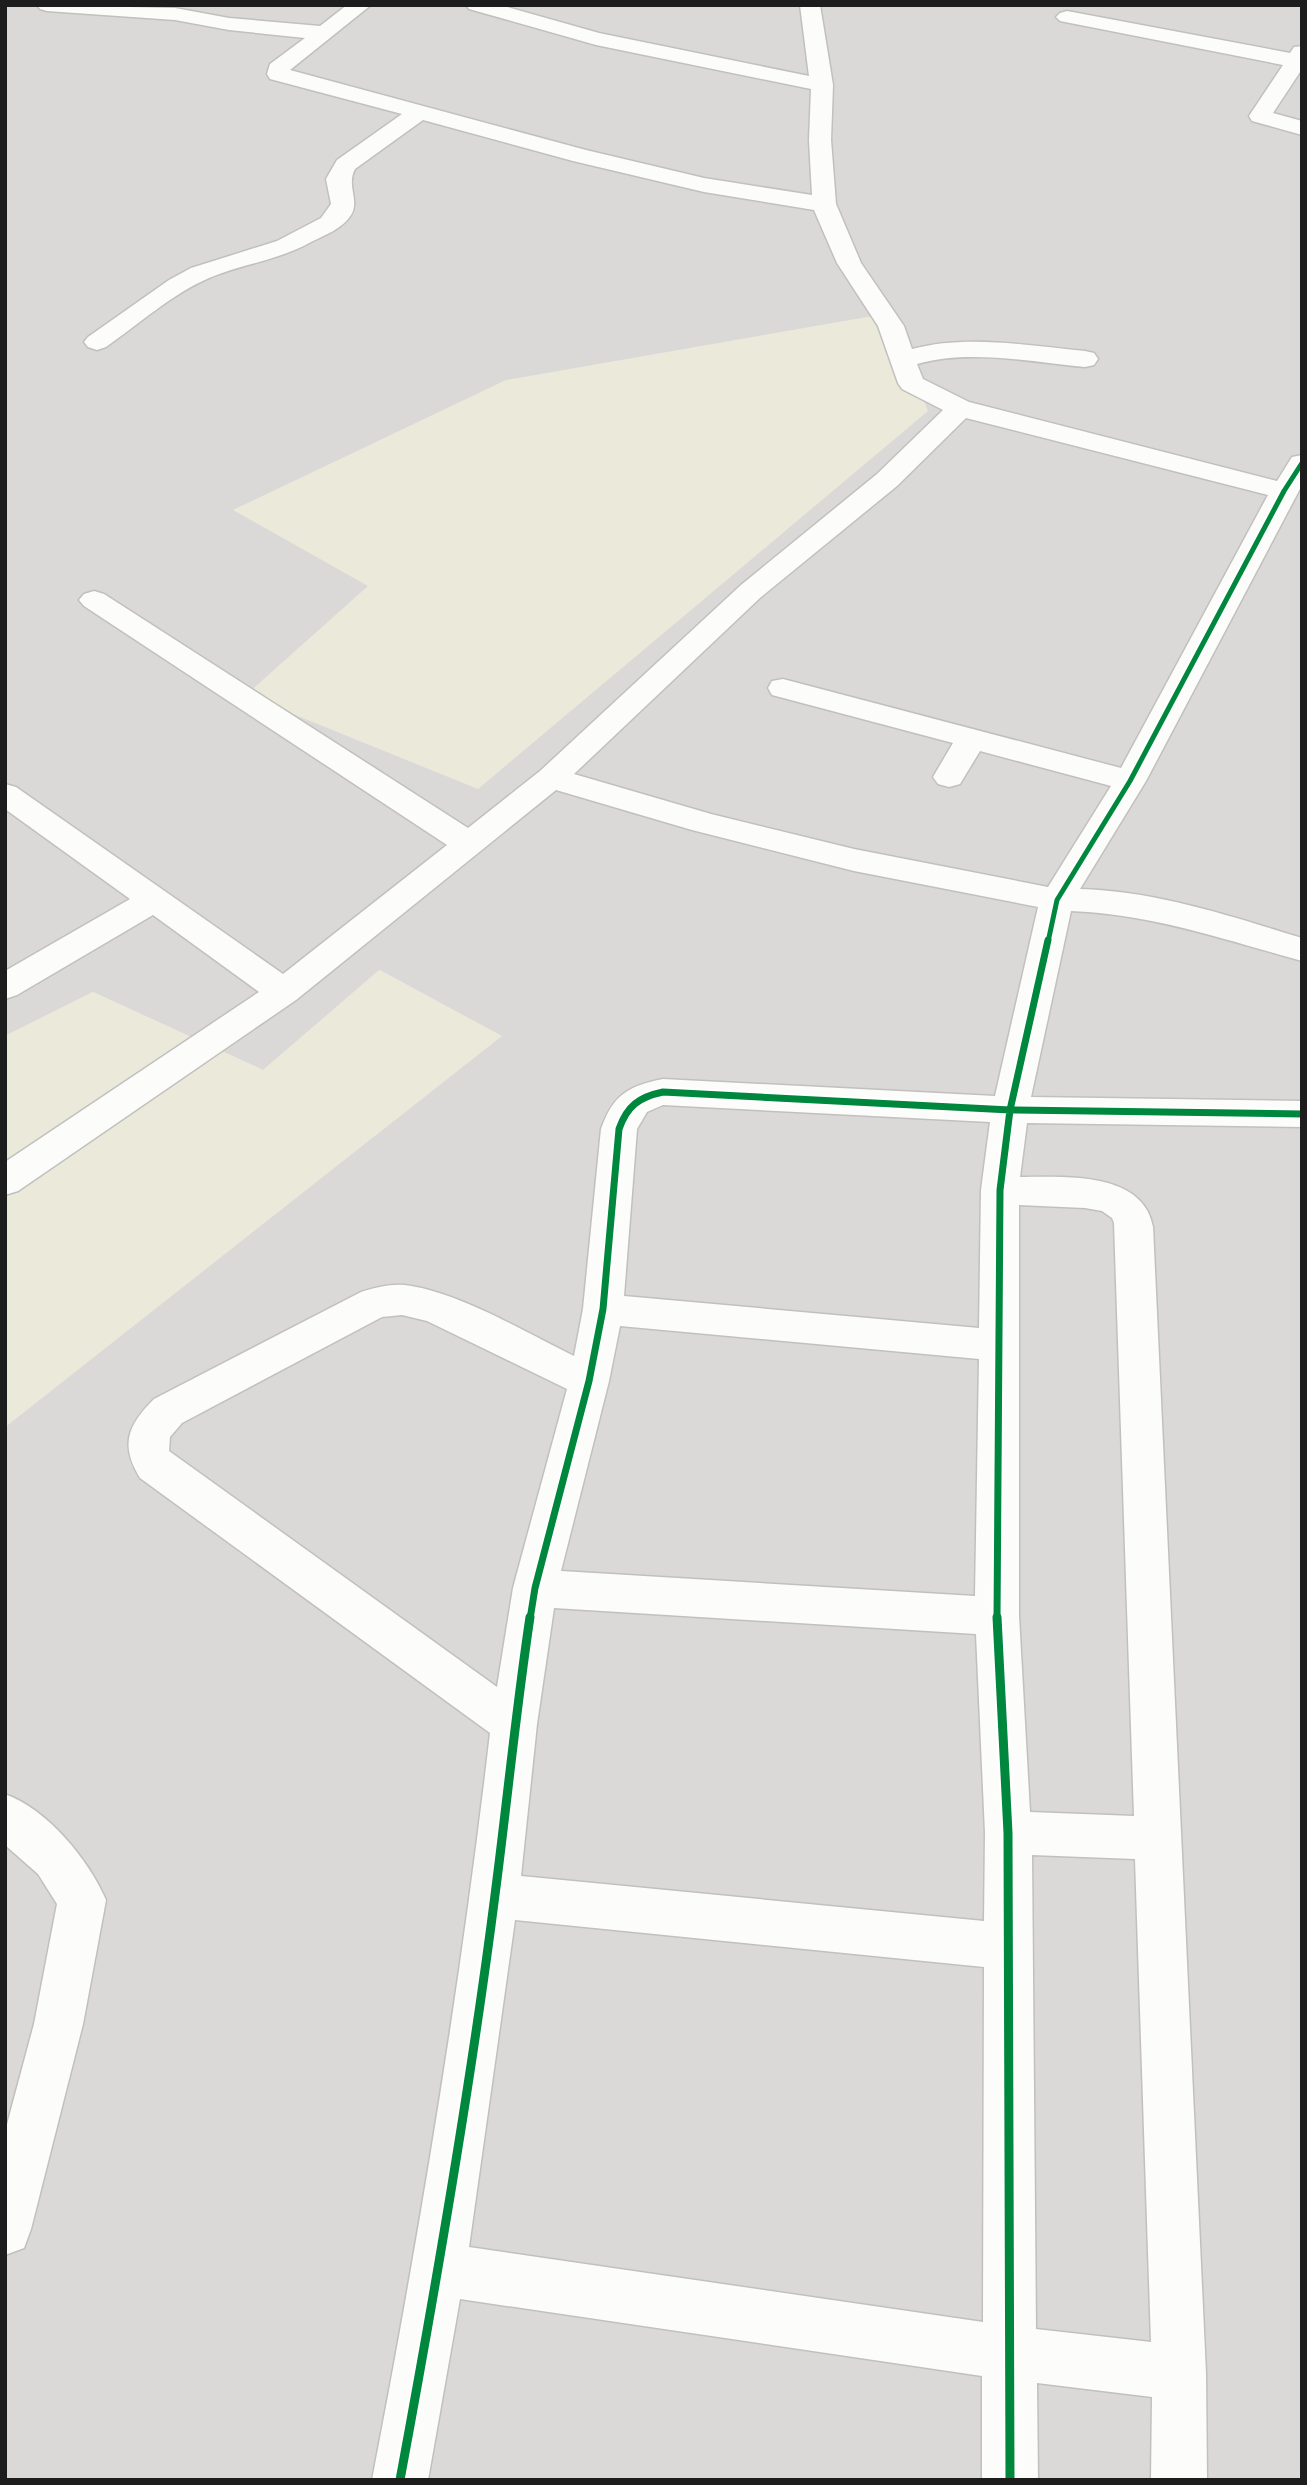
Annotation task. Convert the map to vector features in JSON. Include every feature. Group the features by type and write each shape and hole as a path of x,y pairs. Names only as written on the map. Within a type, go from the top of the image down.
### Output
{"street":[{"path":"47,5 180,10 257,28 325,33"},
{"path":"361,5 278,69 278,74 581,156 704,185 824,204"},
{"path":"476,5 596,39 822,85"},
{"path":"810,5 822,85 820,141 824,204 849,263 891,326 905,359 904,367 911,383 960,408 1293,477 1130,781 1057,900 1010,1110 1000,1191 997,1616 1008,1833 1010,2480"},
{"path":"1067,17 1299,57 1261,116 1302,128"},
{"path":"97,342 178,285 200,273 286,246 328,223 340,213 343,204 338,179 345,165 420,112"},
{"path":"905,359 919,354 945,351 1085,359"},
{"path":"5,1181 284,992 551,778 751,591 887,480 960,408"},
{"path":"94,600 468,844"},
{"path":"783,688 1130,781"},
{"path":"949,777 972,738"},
{"path":"551,778 704,823 842,857 1057,900 1096,901 1142,908 1210,922 1302,950"},
{"path":"5,794 284,992"},
{"path":"5,987 153,900"},
{"path":"400,2480 439,2269 495,1896 514,1724 535,1588 589,1381 603,1309 619,1129 625,1112 636,1098 663,1092 1010,1110 1302,1114"},
{"path":"1000,1191 1104,1197 1126,1208 1132,1216 1179,2372 1178,2480"},
{"path":"514,1724 155,1466 148,1457 149,1436 154,1424 168,1411 375,1303 402,1300 436,1308 589,1381"},
{"path":"603,1309 998,1345"},
{"path":"535,1588 997,1616"},
{"path":"5,1815 55,1859 82,1900 77,1937 54,2038 5,2229"},
{"path":"1008,1833 1157,1838"},
{"path":"495,1896 1009,1946"},
{"path":"439,2269 1009,2353 1179,2372"}],"shaded area":[{"path":"5,5 1302,5 1302,2480 5,2480 5,1427 501,1036 380,970 263,1070 93,992 5,1036"},
{"path":"890,313 928,411 478,789 246,695 368,586 233,510 506,380"},
{"path":"379,970 502,1036 5,1427 5,1036 93,992 263,1070"}],"cycle path":[{"path":"1010,2480 1008,1833 997,1616 1000,1190 1010,1110 1057,900 1130,781 1284,491 1302,463"},
{"path":"400,2480 439,2269 495,1896 514,1724 535,1588 589,1381 603,1309 619,1129 626,1113 640,1099 663,1092 1010,1110 1302,1114"}]}
